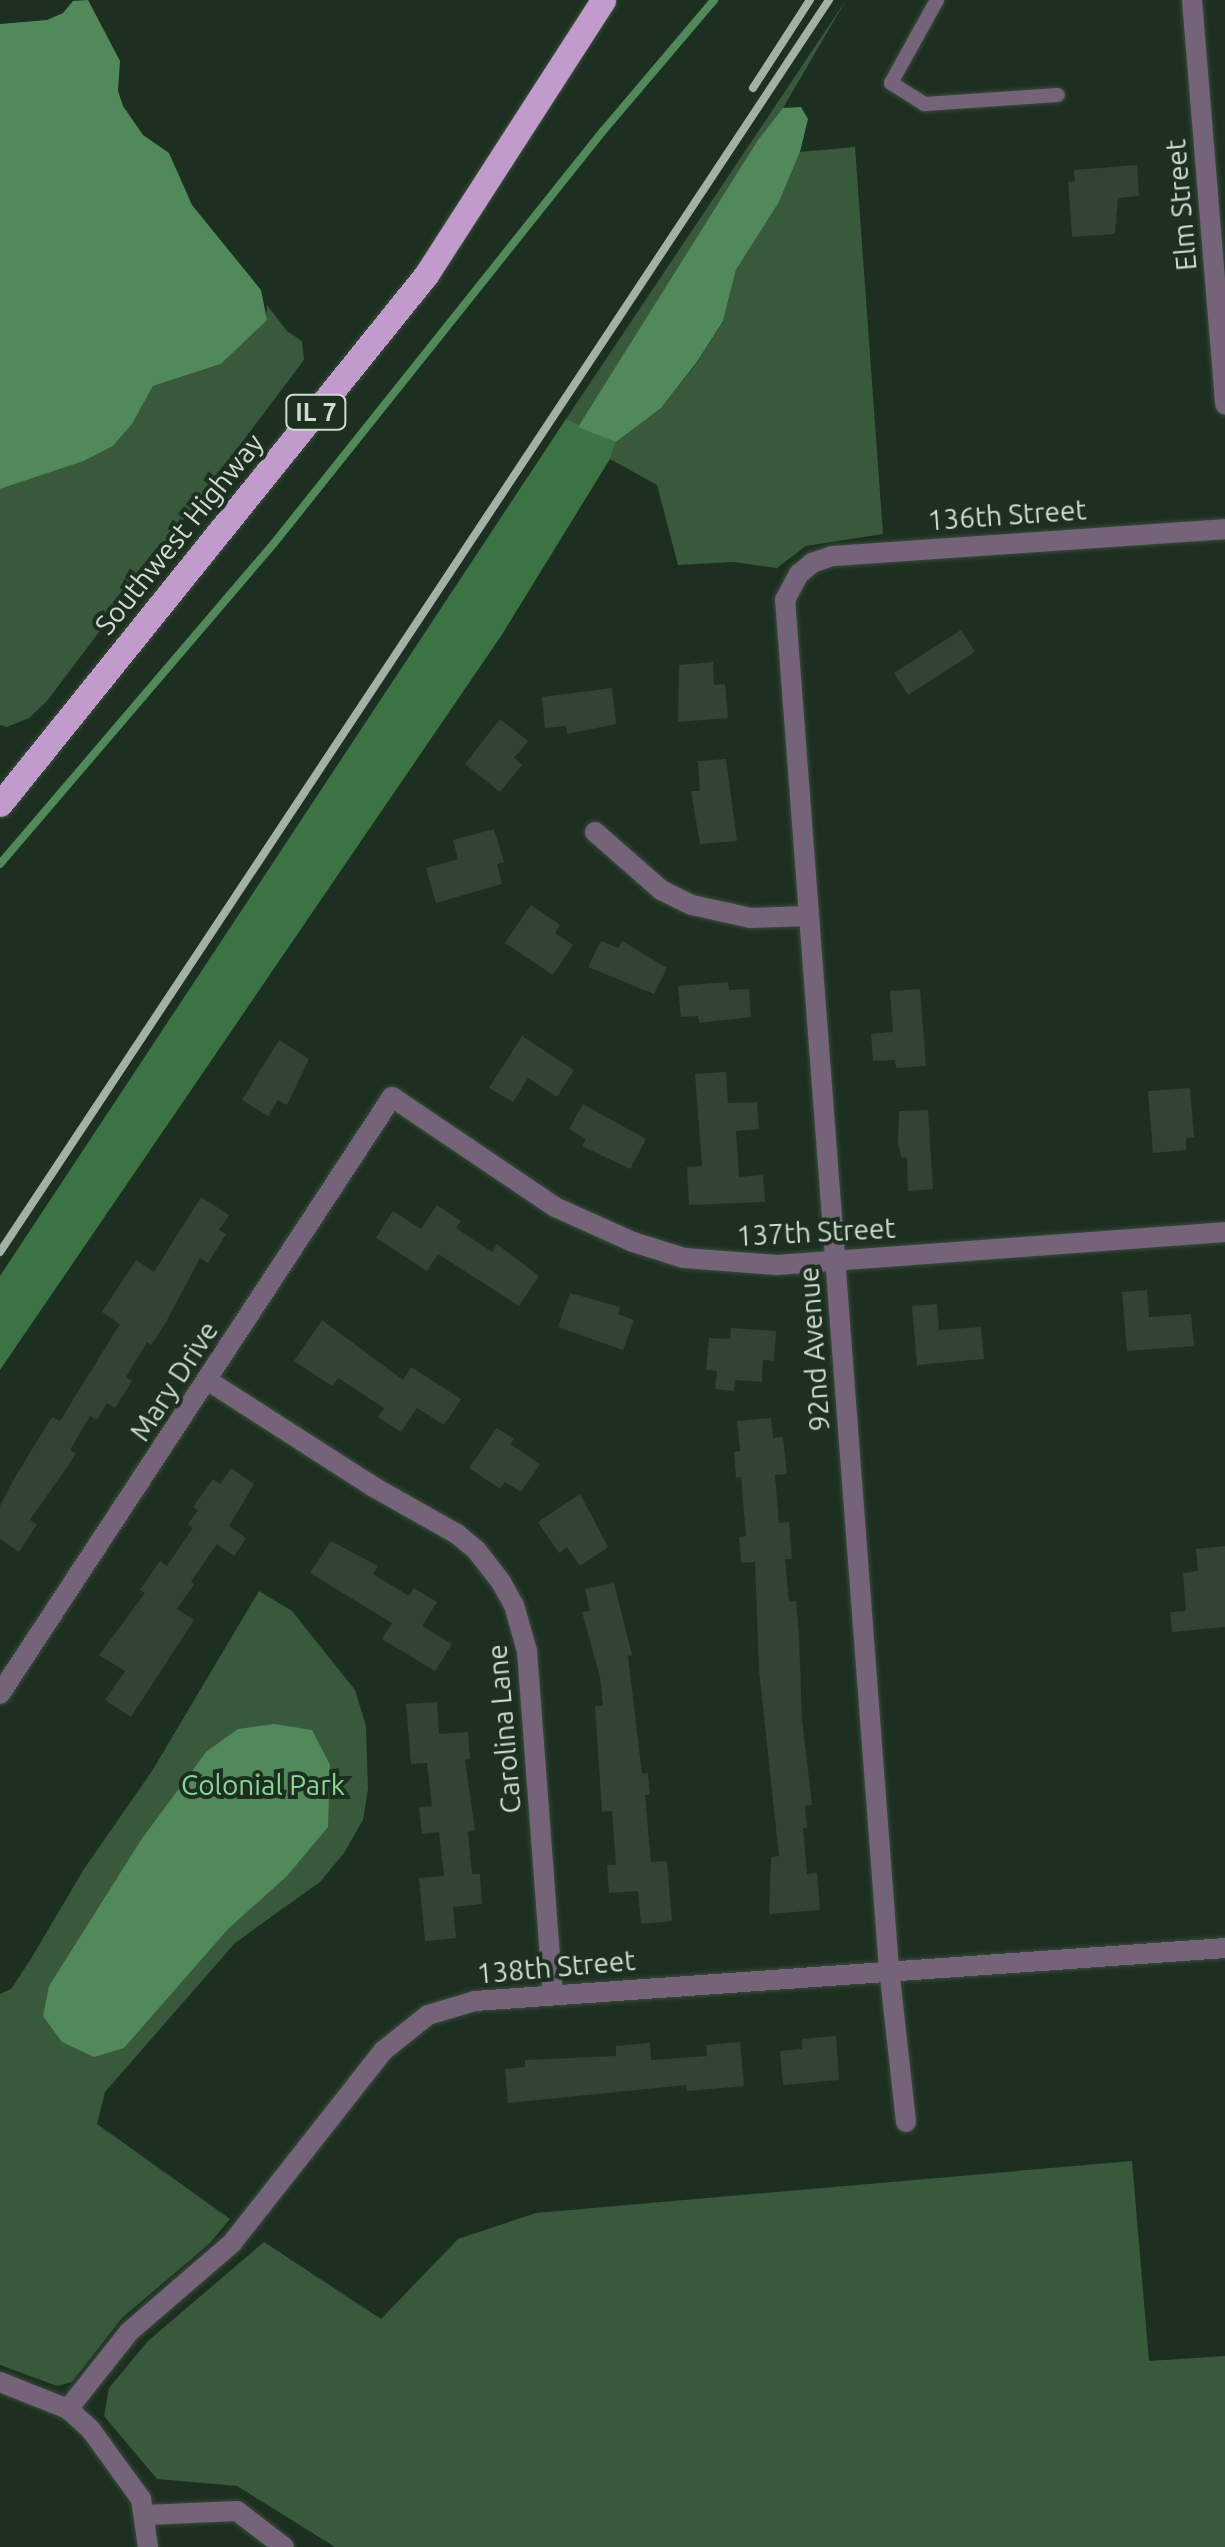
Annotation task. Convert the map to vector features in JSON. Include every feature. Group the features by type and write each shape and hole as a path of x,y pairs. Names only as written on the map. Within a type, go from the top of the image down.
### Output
{"main road":[{"name":"Southwest Highway","path":"0,804 426,275 603,0"}],"street":[{"name":"Elm Street","path":"1192,0 1225,405"},
{"name":"136th Street","path":"799,574 812,563 852,553 1225,529"},
{"name":"92nd Avenue","path":"799,574 784,611 889,1969 906,2122"},
{"path":"595,832 650,881 692,906 750,918 808,916"},
{"name":"137th Street","path":"392,1097 555,1207 633,1242 684,1258 732,1264 835,1260 1225,1232"},
{"name":"Mary Drive","path":"0,1694 392,1097"},
{"name":"Carolina Lane","path":"207,1380 372,1486 457,1534 478,1551 501,1582 518,1616 527,1651 552,1995"},
{"name":"138th Street","path":"68,2409 129,2332 232,2243 383,2051 405,2030 456,2004 889,1969 1225,1948"},
{"path":"0,2382 68,2409 92,2430 141,2499 148,2547"},
{"path":"146,2515 237,2511 284,2547"}],"lane":[{"path":"937,0 890,83 925,104 1058,95"}],"green space":[{"path":"846,0 783,108 578,427 566,419"},
{"path":"855,147 883,534 806,546 777,568 733,562 678,565 657,485 610,459 616,442 661,408 697,363 723,321 736,270 779,202 800,152"},
{"path":"267,305 287,331 302,341 304,360 47,701 29,718 7,727 0,725 0,489 84,461 113,446 132,424 153,386 221,364 266,320"},
{"name":"Colonial Park","path":"259,1591 292,1611 355,1690 366,1726 368,1789 363,1820 344,1853 320,1882 235,1943 105,2092 97,2124 230,2219 209,2244 122,2318 72,2382 57,2386 0,2365 0,1994 11,1989 84,1869 152,1771"},
{"path":"1132,2161 1149,2361 1225,2356 1225,2547 335,2547 237,2486 157,2479 104,2416 109,2388 148,2341 264,2242 381,2319 458,2239 536,2213"}],"shaded area":[{"path":"88,0 120,61 118,91 123,106 143,135 169,153 192,205 261,290 267,320 221,364 153,386 132,424 113,446 84,461 0,489 0,24 47,20 63,13 73,1"},
{"path":"801,107 808,119 800,152 779,202 736,270 723,321 697,362 661,408 616,442 578,427 758,140 783,108"},
{"path":"566,419 616,442 610,459 501,636 0,1370 0,1276"},
{"path":"274,1724 312,1730 330,1765 328,1827 287,1876 228,1929 124,2048 94,2057 62,2042 43,2016 49,1986 141,1840 206,1752 238,1729"}],"building":[{"path":"1137,165 1139,196 1118,198 1115,234 1072,237 1068,182 1075,181 1074,170"},
{"path":"961,630 975,652 908,695 894,673"},
{"path":"713,662 714,685 725,684 728,718 678,722 679,665"},
{"path":"612,688 616,724 567,734 566,726 545,728 542,697"},
{"path":"500,719 528,741 514,758 522,765 500,792 465,764"},
{"path":"726,759 737,841 700,844 691,791 700,791 698,761"},
{"path":"494,829 504,862 497,864 502,884 436,903 426,868 458,859 453,840"},
{"path":"531,905 560,925 555,933 573,945 553,975 505,943"},
{"path":"601,941 618,948 622,941 667,968 654,994 588,967"},
{"path":"728,982 729,990 749,989 751,1017 699,1023 698,1016 681,1017 678,986"},
{"path":"920,989 926,1066 896,1068 895,1060 873,1061 871,1034 893,1032 890,991"},
{"path":"522,1036 574,1070 557,1097 528,1078 513,1102 489,1088"},
{"path":"279,1040 309,1059 287,1105 278,1100 268,1116 242,1100"},
{"path":"726,1072 728,1103 757,1102 759,1129 736,1131 739,1177 763,1175 765,1202 689,1205 687,1167 702,1166 695,1074"},
{"path":"1190,1088 1194,1137 1186,1138 1186,1150 1153,1153 1148,1091"},
{"path":"583,1104 646,1139 630,1169 582,1146 586,1139 569,1129"},
{"path":"928,1110 933,1189 908,1191 907,1157 902,1158 898,1145 899,1111"},
{"path":"201,1197 229,1215 219,1230 226,1234 208,1263 200,1258 166,1322 151,1345 147,1342 126,1377 132,1381 115,1408 107,1403 97,1420 90,1416 70,1450 76,1454 30,1520 37,1524 19,1552 0,1539 0,1506 52,1417 60,1421 120,1324 102,1312 136,1260 154,1272"},
{"path":"437,1205 461,1221 456,1228 492,1252 497,1244 539,1276 519,1306 438,1254 427,1271 376,1238 393,1211 421,1229"},
{"path":"1147,1290 1149,1317 1191,1314 1194,1346 1127,1351 1122,1292"},
{"path":"570,1293 620,1307 618,1314 634,1320 623,1350 558,1327"},
{"path":"937,1304 939,1330 981,1327 984,1359 917,1365 912,1306"},
{"path":"322,1320 403,1380 411,1367 461,1399 444,1425 417,1408 401,1432 378,1417 384,1408 338,1378 332,1386 294,1361"},
{"path":"731,1328 776,1331 774,1361 763,1360 762,1382 735,1380 734,1391 715,1389 717,1371 706,1370 709,1338 730,1339"},
{"path":"771,1418 773,1438 783,1437 787,1474 775,1475 779,1523 789,1522 792,1559 785,1559 789,1602 796,1601 799,1635 802,1719 812,1805 805,1806 807,1828 803,1828 807,1874 817,1873 820,1910 769,1914 771,1857 779,1856 759,1670 755,1562 741,1563 739,1537 746,1536 741,1477 736,1478 734,1452 740,1451 737,1421"},
{"path":"497,1428 514,1439 510,1444 540,1464 521,1492 505,1482 500,1489 469,1468"},
{"path":"231,1468 254,1484 229,1526 246,1538 234,1556 217,1544 191,1582 194,1584 177,1609 194,1620 131,1717 105,1700 125,1671 99,1655 145,1593 140,1590 160,1561 167,1566 193,1528 188,1524 198,1510 193,1507 213,1479 220,1484"},
{"path":"580,1494 608,1547 580,1566 567,1547 559,1553 538,1522"},
{"path":"331,1541 378,1566 373,1574 409,1596 414,1588 437,1602 422,1626 452,1644 435,1671 382,1639 392,1623 310,1573"},
{"path":"1225,1546 1225,1627 1172,1632 1170,1612 1186,1611 1183,1573 1198,1571 1196,1549"},
{"path":"614,1583 632,1655 628,1656 642,1774 648,1773 650,1795 645,1795 651,1862 667,1861 672,1921 641,1924 638,1891 609,1893 607,1865 616,1865 612,1811 602,1812 595,1706 603,1706 600,1677 582,1612 590,1611 585,1589"},
{"path":"437,1702 439,1734 468,1732 470,1759 465,1760 475,1830 468,1832 472,1874 480,1874 482,1904 453,1907 456,1938 425,1941 419,1878 444,1876 439,1832 422,1834 419,1807 432,1806 427,1763 411,1764 406,1704"},
{"path":"836,2036 839,2080 783,2085 780,2051 802,2049 802,2039"},
{"path":"740,2042 744,2086 687,2091 686,2085 508,2103 505,2069 525,2067 525,2060 616,2056 616,2046 650,2043 651,2060 707,2056 706,2045"}],"waterway":[{"path":"0,864 275,542 603,131 714,0"}],"railway":[{"path":"753,88 810,0"},
{"path":"0,1252 829,0"}]}
